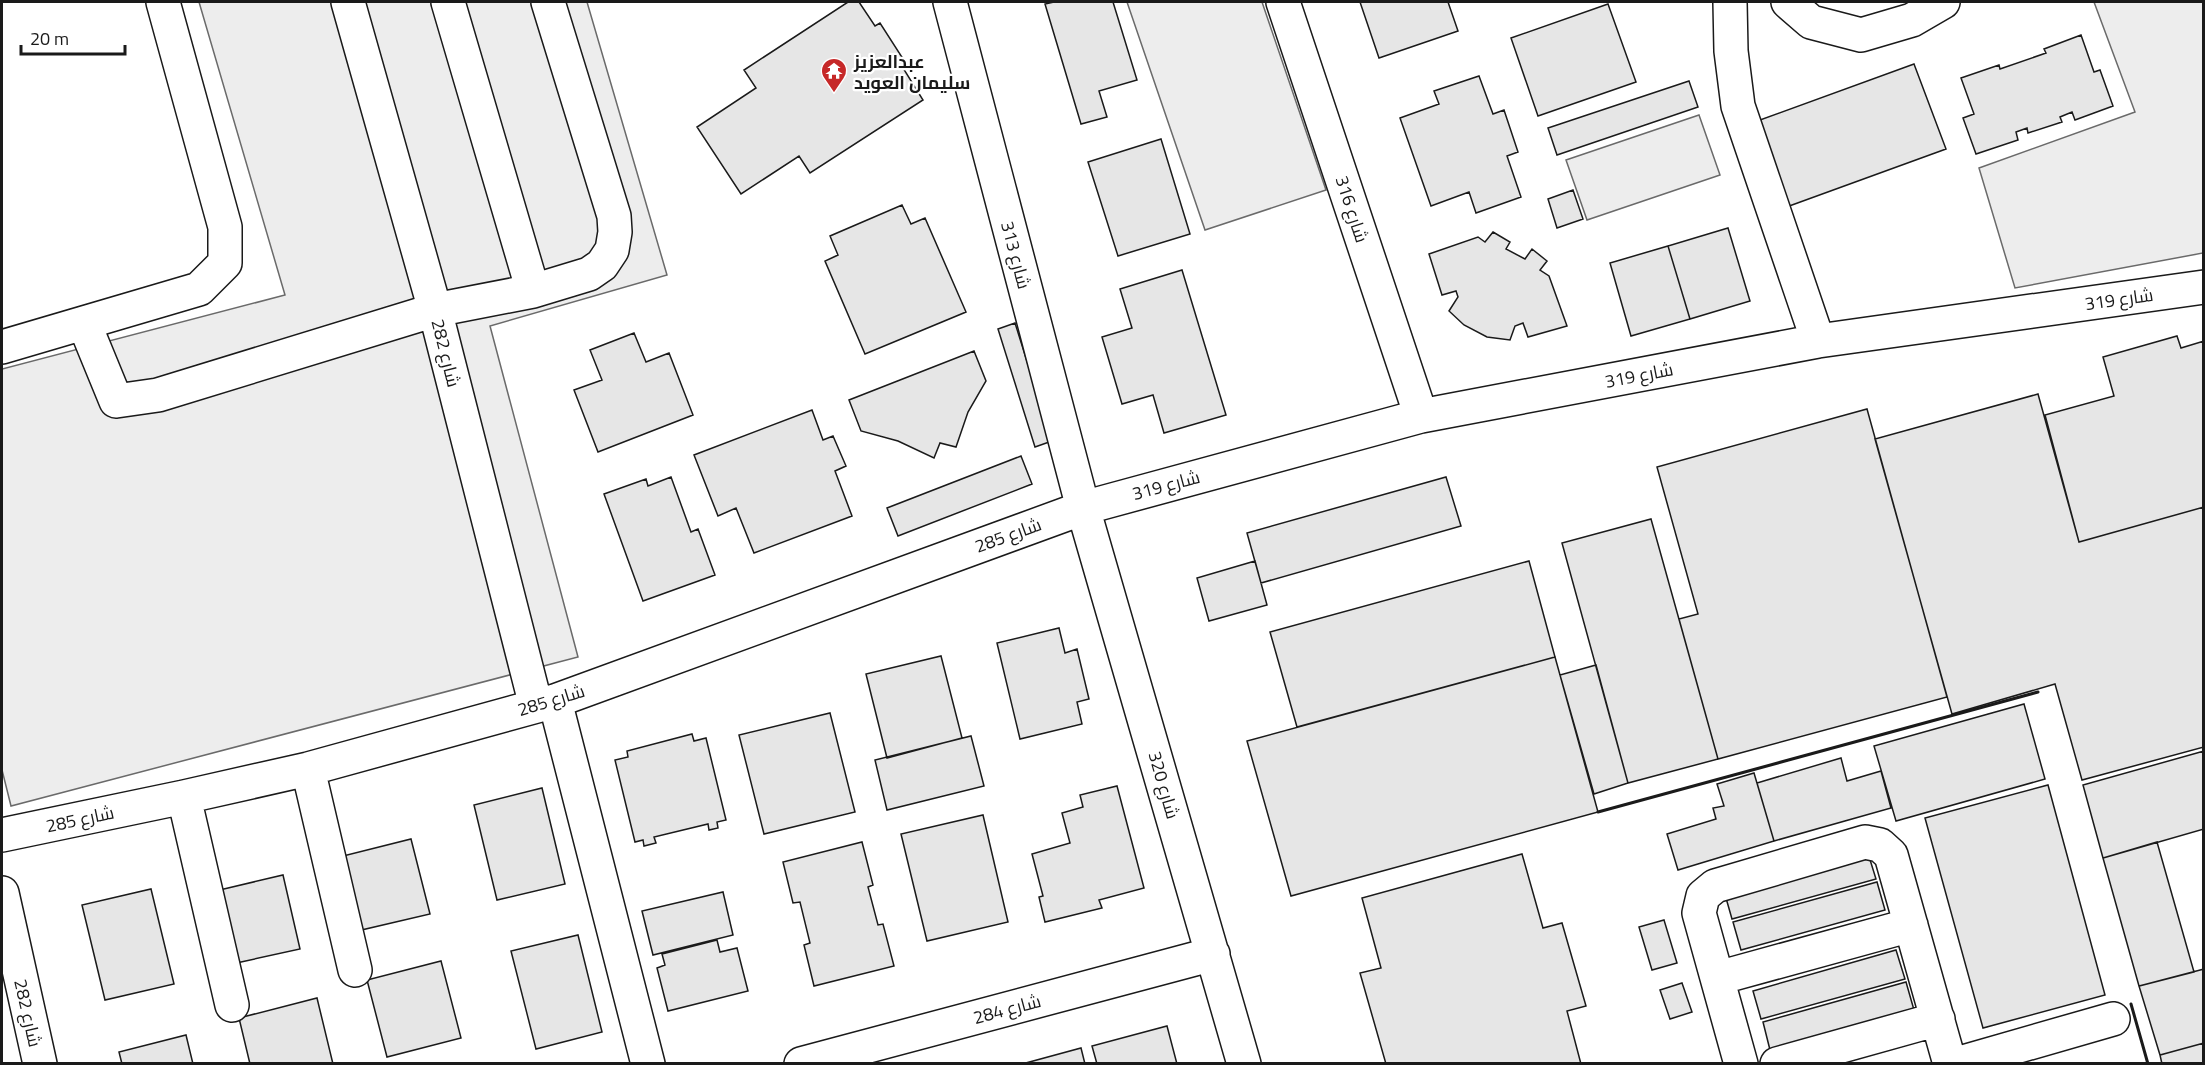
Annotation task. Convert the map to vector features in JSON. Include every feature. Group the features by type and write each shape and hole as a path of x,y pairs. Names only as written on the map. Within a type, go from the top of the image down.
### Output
{"street":[{"path":"2,347 199,289 225,263 225,227 163,2"},
{"name":"شارع 282","path":"348,2 648,1064"},
{"path":"448,2 533,291"},
{"path":"84,323 116,401 158,395 435,310 533,291 589,274 602,265 612,250 615,232 614,216 548,2"},
{"name":"شارع 313","path":"950,2 1083,508"},
{"name":"شارع 316","path":"1283,2 1421,416"},
{"path":"1730,2 1731,51 1737,106 1818,340"},
{"path":"1788,2 1811,22 1861,35 1912,20 1943,2"},
{"name":"شارع 319","path":"1083,508 1421,416 1818,340 2204,287"},
{"name":"شارع 285","path":"2,835 308,769 545,704 1083,508"},
{"name":"شارع 320","path":"1083,508 1244,1064"},
{"path":"308,769 355,970"},
{"path":"184,797 232,1005"},
{"path":"1741,1064 1699,913 1703,896 1714,886 1865,842 1880,845 1891,855 1950,1064"},
{"name":"شارع 282","path":"2,893 40,1064"},
{"path":"1718,978 1911,925"},
{"name":"شارع 284","path":"801,1064 1213,954"},
{"path":"1777,1064 1938,1018"},
{"path":"1956,1064 2112,1019"}],"shaded area":[{"path":"199,2 587,2 667,275 490,326 578,657 11,806 2,770 2,369 285,295"},
{"path":"1127,2 1262,2 1326,190 1205,230"},
{"path":"2094,2 2203,2 2203,253 2015,288 1979,168 2135,112"},
{"path":"1699,115 1720,175 1587,220 1566,160"}],"building":[{"name":"عبدالعزيز سليمان العويد","path":"848,2 859,2 875,26 880,23 907,65 903,68 923,100 810,173 799,156 741,194 697,127 756,88 744,70"},
{"path":"1113,2 1137,80 1099,91 1107,117 1081,124 1045,4"},
{"path":"1360,2 1448,2 1458,31 1379,58"},
{"path":"1608,4 1636,82 1538,116 1511,38"},
{"path":"2081,35 2094,72 2100,70 2113,106 2075,120 2072,112 2060,117 2062,122 2028,133 2027,128 2016,132 2018,140 1976,154 1963,118 1974,114 1961,78 1999,65 2000,69 2046,53 2044,49"},
{"path":"1914,64 1946,149 1781,209 1749,124"},
{"path":"1479,76 1493,114 1504,110 1518,152 1507,156 1521,197 1476,213 1469,192 1431,206 1400,118 1439,104 1434,91"},
{"path":"1689,81 1698,107 1557,155 1548,128"},
{"path":"1161,139 1190,234 1118,256 1088,162"},
{"path":"1573,190 1583,219 1557,228 1548,199"},
{"path":"902,205 911,224 925,218 966,312 865,354 825,261 838,255 830,236"},
{"path":"1728,228 1750,301 1690,319 1668,246"},
{"path":"1493,232 1510,242 1506,249 1525,259 1532,249 1547,261 1540,270 1549,276 1567,326 1528,337 1523,323 1515,326 1510,340 1487,337 1464,325 1449,311 1458,297 1456,291 1442,295 1429,254 1478,237 1485,242"},
{"path":"1668,246 1690,319 1631,336 1610,263"},
{"path":"1182,270 1226,415 1164,433 1153,395 1122,404 1102,337 1132,328 1120,289"},
{"path":"1015,323 1052,441 1035,447 998,329"},
{"path":"634,333 646,362 669,353 693,415 598,452 574,390 602,380 590,350"},
{"path":"2177,336 2181,348 2204,341 2204,507 2079,542 2045,415 2114,396 2103,357"},
{"path":"974,351 986,381 968,412 956,447 940,443 934,458 898,441 861,431 849,400"},
{"path":"2038,394 2079,542 2204,507 2204,747 2082,780 2055,684 1952,714 1875,439"},
{"path":"1867,409 1947,697 1718,759 1679,619 1698,614 1657,467"},
{"path":"812,410 823,440 833,436 846,466 835,471 852,516 754,553 736,508 718,516 694,455"},
{"path":"1021,456 1032,484 898,536 887,508"},
{"path":"671,477 691,532 698,529 715,575 643,601 604,494 646,479 648,486"},
{"path":"1446,477 1461,526 1261,583 1247,533"},
{"path":"1651,519 1718,759 1628,783 1562,543"},
{"path":"1255,561 1267,605 1209,621 1197,578"},
{"path":"1529,561 1555,657 1297,727 1270,632"},
{"path":"1059,628 1065,653 1077,649 1089,699 1077,702 1082,724 1020,739 997,643"},
{"path":"941,656 962,738 887,758 866,674"},
{"path":"1555,657 1598,812 1291,896 1247,741"},
{"path":"1596,665 1628,783 1594,794 1560,675"},
{"path":"2024,704 2045,779 1896,821 1874,746"},
{"path":"830,713 855,812 764,834 739,735"},
{"path":"692,734 694,741 706,738 726,820 717,822 718,828 709,830 708,824 654,837 656,843 644,846 643,840 635,842 615,760 628,757 627,751"},
{"path":"971,736 984,786 887,810 875,760"},
{"path":"2204,751 2204,829 2103,858 2083,785"},
{"path":"1841,758 1847,781 1881,771 1891,808 1774,841 1757,783"},
{"path":"1754,773 1774,841 1678,870 1667,834 1716,819 1713,808 1724,806 1717,784"},
{"path":"2048,785 2105,995 1983,1028 1925,818"},
{"path":"1117,786 1144,888 1099,900 1102,908 1045,922 1039,897 1043,896 1032,854 1070,843 1062,813 1083,807 1080,795"},
{"path":"542,788 565,884 497,900 474,805"},
{"path":"983,815 1008,922 927,941 901,834"},
{"path":"411,839 430,914 357,931 339,857"},
{"path":"862,842 873,885 868,887 878,925 883,924 894,966 814,986 804,945 810,943 800,902 793,903 783,862"},
{"path":"2157,842 2194,972 2139,986 2103,858"},
{"path":"1867,850 1876,879 1732,919 1724,891"},
{"path":"1522,854 1543,928 1562,923 1586,1006 1567,1011 1581,1064 1386,1064 1360,973 1381,968 1362,898"},
{"path":"283,875 300,949 227,965 211,892"},
{"path":"1877,882 1885,910 1741,950 1733,922"},
{"path":"151,889 174,984 105,1000 82,905"},
{"path":"723,892 733,935 653,955 642,911"},
{"path":"1664,920 1677,963 1652,970 1639,927"},
{"path":"578,935 602,1032 536,1049 511,951"},
{"path":"717,940 720,952 737,948 748,991 668,1011 657,968 665,965 662,954"},
{"path":"1896,950 1905,979 1761,1019 1753,991"},
{"path":"441,961 461,1038 387,1057 367,980"},
{"path":"2204,969 2204,1043 2160,1055 2139,986"},
{"path":"1906,982 1914,1010 1770,1050 1763,1022"},
{"path":"1682,983 1692,1012 1670,1019 1660,990"},
{"path":"317,998 333,1064 250,1064 239,1018"},
{"path":"1167,1026 1177,1064 1097,1064 1092,1046"},
{"path":"186,1035 193,1064 122,1064 119,1052"},
{"path":"2204,1043 2204,1064 2162,1064 2160,1055"},
{"path":"1081,1048 1085,1064 1022,1064"}],"wall":[{"path":"1598,812 2038,692"},
{"path":"2131,1004 2148,1064"}],"place":[{"name":"عبدالعزيز سليمان العويد","path":"834,94"}]}
